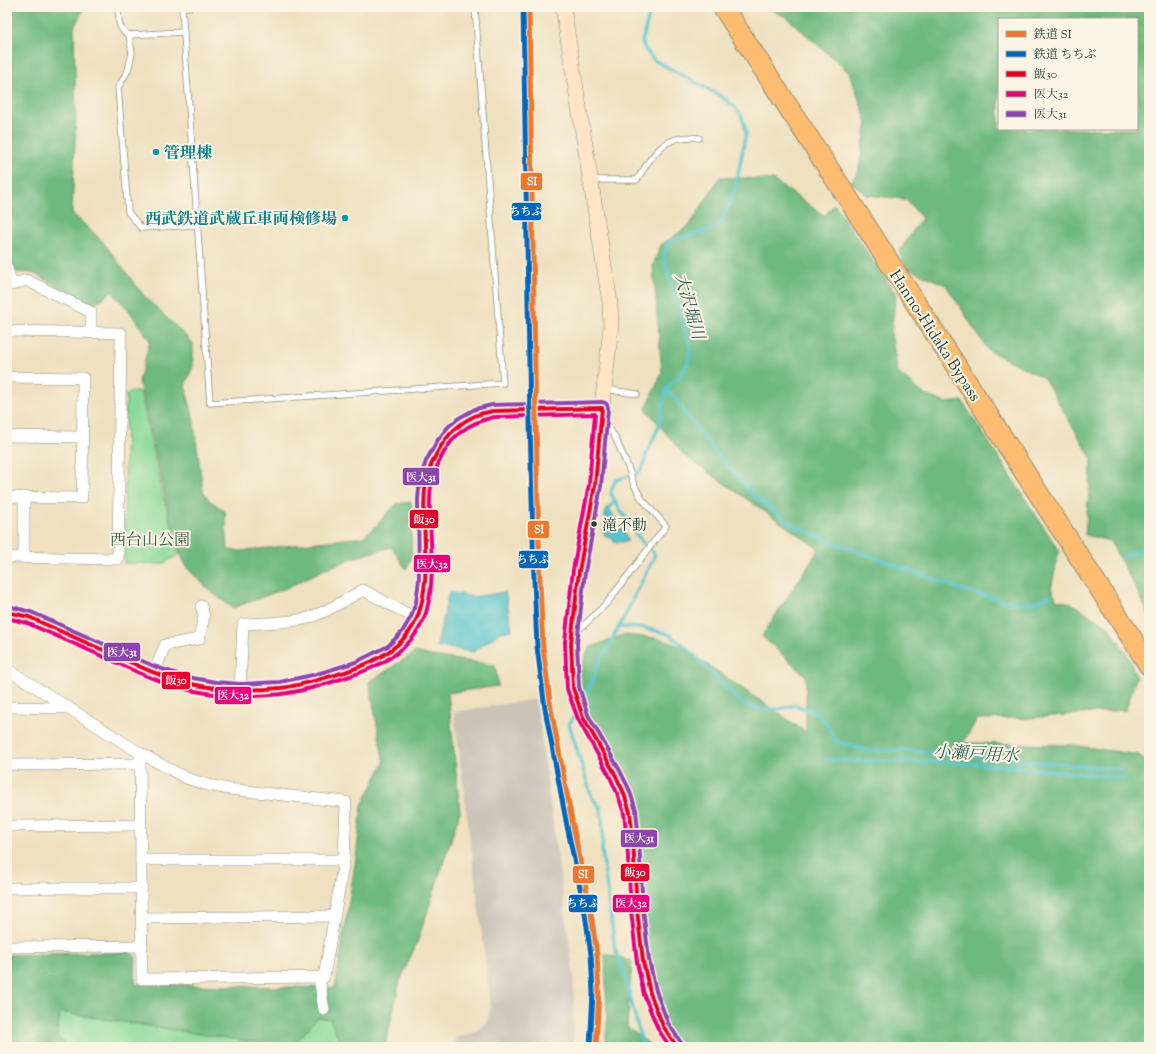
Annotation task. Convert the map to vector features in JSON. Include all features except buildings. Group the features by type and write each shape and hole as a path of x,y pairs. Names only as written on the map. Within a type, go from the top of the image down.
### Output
{"highway":[{"name":"Hanno-Hidaka Bypass","path":"723,7 1149,665"}],"street":[{"path":"563,7 610,303 611,327 594,485 583,548 572,633 573,688 584,717 623,790 630,812 642,961 650,993 663,1026 676,1047"},
{"path":"7,268 12,285 26,280 91,312 91,333"},
{"path":"7,332 122,334 118,559 7,557"},
{"path":"7,377 83,378 82,498 7,497"},
{"path":"7,612 36,620 154,674 186,683 215,688 240,690 280,688 318,680 358,668 391,651 407,636 418,619 425,580 424,499 426,480 432,463 442,444 452,431 478,415 493,411 601,412"},
{"path":"7,436 82,437"},
{"path":"24,497 24,557"},
{"path":"240,690 243,624 283,622 307,618 322,612 363,590 418,619"},
{"path":"154,674 165,645 199,639 204,616 201,606"},
{"path":"7,669 68,708 140,758 186,778 228,789 346,802 344,860 324,977 142,979 140,758"},
{"path":"7,707 68,708"},
{"path":"7,765 140,758"},
{"path":"7,826 141,825"},
{"path":"141,860 344,860"},
{"path":"7,888 142,888"},
{"path":"142,918 335,916"},
{"path":"7,947 142,946"},
{"path":"319,977 324,1010"}],"lane":[{"path":"118,7 119,25 123,32 129,36 184,32"},
{"path":"190,7 182,7 210,403 503,383 475,7"},
{"path":"129,36 132,53 128,70 118,88 128,212 141,228 198,225"},
{"path":"591,180 637,180 652,156 659,149 678,138 699,138"},
{"path":"605,388 638,394"},
{"path":"572,633 582,627 607,603 653,545 666,526 642,499 634,485 615,437 601,412"}],"shaded area":[{"path":"536,699 574,978 573,1047 455,1047 455,1038 473,1033 486,1023 491,1007 454,712"}],"green space":[{"path":"7,7 85,7 74,27 76,118 72,213 103,242 144,296 193,343 193,366 185,386 193,416 203,491 209,500 225,511 228,550 241,551 363,537 377,525 396,504 411,502 411,558 406,569 391,547 350,559 286,588 233,608 209,590 187,568 176,544 139,381 150,341 128,309 112,292 92,305 33,273 15,272 7,248"},
{"path":"765,7 1149,7 1149,617 1143,602 1110,541 1085,535 1092,459 1044,378 988,350 946,285 907,268 899,252 922,218 905,199 866,195 851,182 858,172 867,123 850,73 786,17"},
{"path":"720,177 773,180 825,216 834,204 896,294 891,333 898,373 925,395 946,403 962,401 1059,551 1051,589 1057,600 1071,603 1108,627 1129,657 1136,678 1126,710 1029,718 977,719 963,743 1072,745 1139,755 1149,765 1149,1047 677,1047 650,993 630,812 573,688 589,648 623,635 657,638 680,646 806,732 806,676 762,636 819,549 685,456 646,409 662,373 653,265 661,245 690,225"},
{"name":"西台山公園","path":"131,391 140,392 163,496 180,554 162,564 124,563 126,395"},
{"path":"415,652 430,656 495,665 498,686 448,693 460,812 418,940 400,981 385,1047 342,1047 330,1019 318,1017 292,1047 284,1047 60,1012 57,1037 70,1047 7,1047 7,955 130,952 136,957 135,984 335,988 356,858 362,805 384,763 369,682"},
{"path":"605,954 632,961 627,1027 653,1047 605,1047 607,1018"},
{"path":"59,1012 284,1047 70,1047 57,1037"},
{"path":"317,1017 330,1019 342,1047 292,1047"}],"water":[{"path":"606,508 613,514 614,518 619,520 619,524 613,526 614,528 623,530 628,541 614,542 612,538 606,537 603,532"},
{"path":"449,592 473,597 505,592 512,630 500,632 474,652 437,646"}],"waterway":[{"name":"大沢堀川","path":"586,695 597,667 654,558 654,553 641,541 617,505 611,493 616,480 638,473 643,467 646,455 658,428 666,390 670,384 680,376 687,366 690,353 690,345 665,264 665,249 670,241 718,226 723,219 735,189 746,134 741,115 734,106 719,95 654,60 646,51 642,42 651,7"},
{"path":"666,390 674,397 714,451 754,496 788,522 851,549 966,591 1017,604 1036,602 1050,596"},
{"path":"608,508 615,502"},
{"path":"1121,558 1149,545"},
{"path":"619,627 644,628 668,634 685,646 728,690 745,705 764,710 779,709 795,705 815,712 826,723 836,741 869,751 905,750 1121,769"},
{"name":"大沢堀川","path":"574,716 569,724 592,798 601,808 603,834 602,851 615,949 623,970 643,1047"},
{"name":"小瀬戸用水","path":"825,760 981,764 1124,778"}],"rail line":[{"name":"ちちぶ","path":"523,7 530,423 537,647 545,709 584,907 591,955 593,993 590,1047"},
{"name":"SI","path":"529,7 536,423 543,647 551,708 590,906 597,954 599,993 596,1047"}],"transit line":[{"name":"医大31","path":"8,606 31,612 156,667 187,677 216,682 240,684 280,682 317,674 356,662 388,646 402,632 411,617 416,602 419,580 418,499 420,479 426,461 437,441 448,427 459,418 475,409 492,405 606,403 608,409 601,486 585,572 577,643 579,687 588,715 619,769 629,789 636,810 643,909 649,960 656,991 668,1023 682,1044"},
{"name":"飯30","path":"7,612 29,617 141,667 186,683 233,689 280,688 304,684 345,672 366,664 387,653 405,638 412,629 417,618 425,585 424,499 426,482 434,458 450,434 465,421 481,414 493,411 602,408 595,485 579,571 571,643 573,688 583,717 614,772 623,791 630,812 637,910 643,961 650,993 663,1026 677,1047"},
{"name":"医大32","path":"7,618 27,623 139,673 176,687 221,695 246,696 282,694 313,688 356,674 379,664 400,651 417,632 423,621 430,596 432,570 430,518 431,486 434,474 442,456 457,435 477,422 494,417 595,414 589,484 573,570 565,642 567,689 578,719 609,775 624,813 631,910 637,962 644,995 658,1029 670,1047"}],"place":[{"name":"管理棟","path":"156,152"},
{"name":"西武鉄道武蔵丘車両検修場","path":"345,218"},
{"name":"滝不動","path":"594,524"}]}
